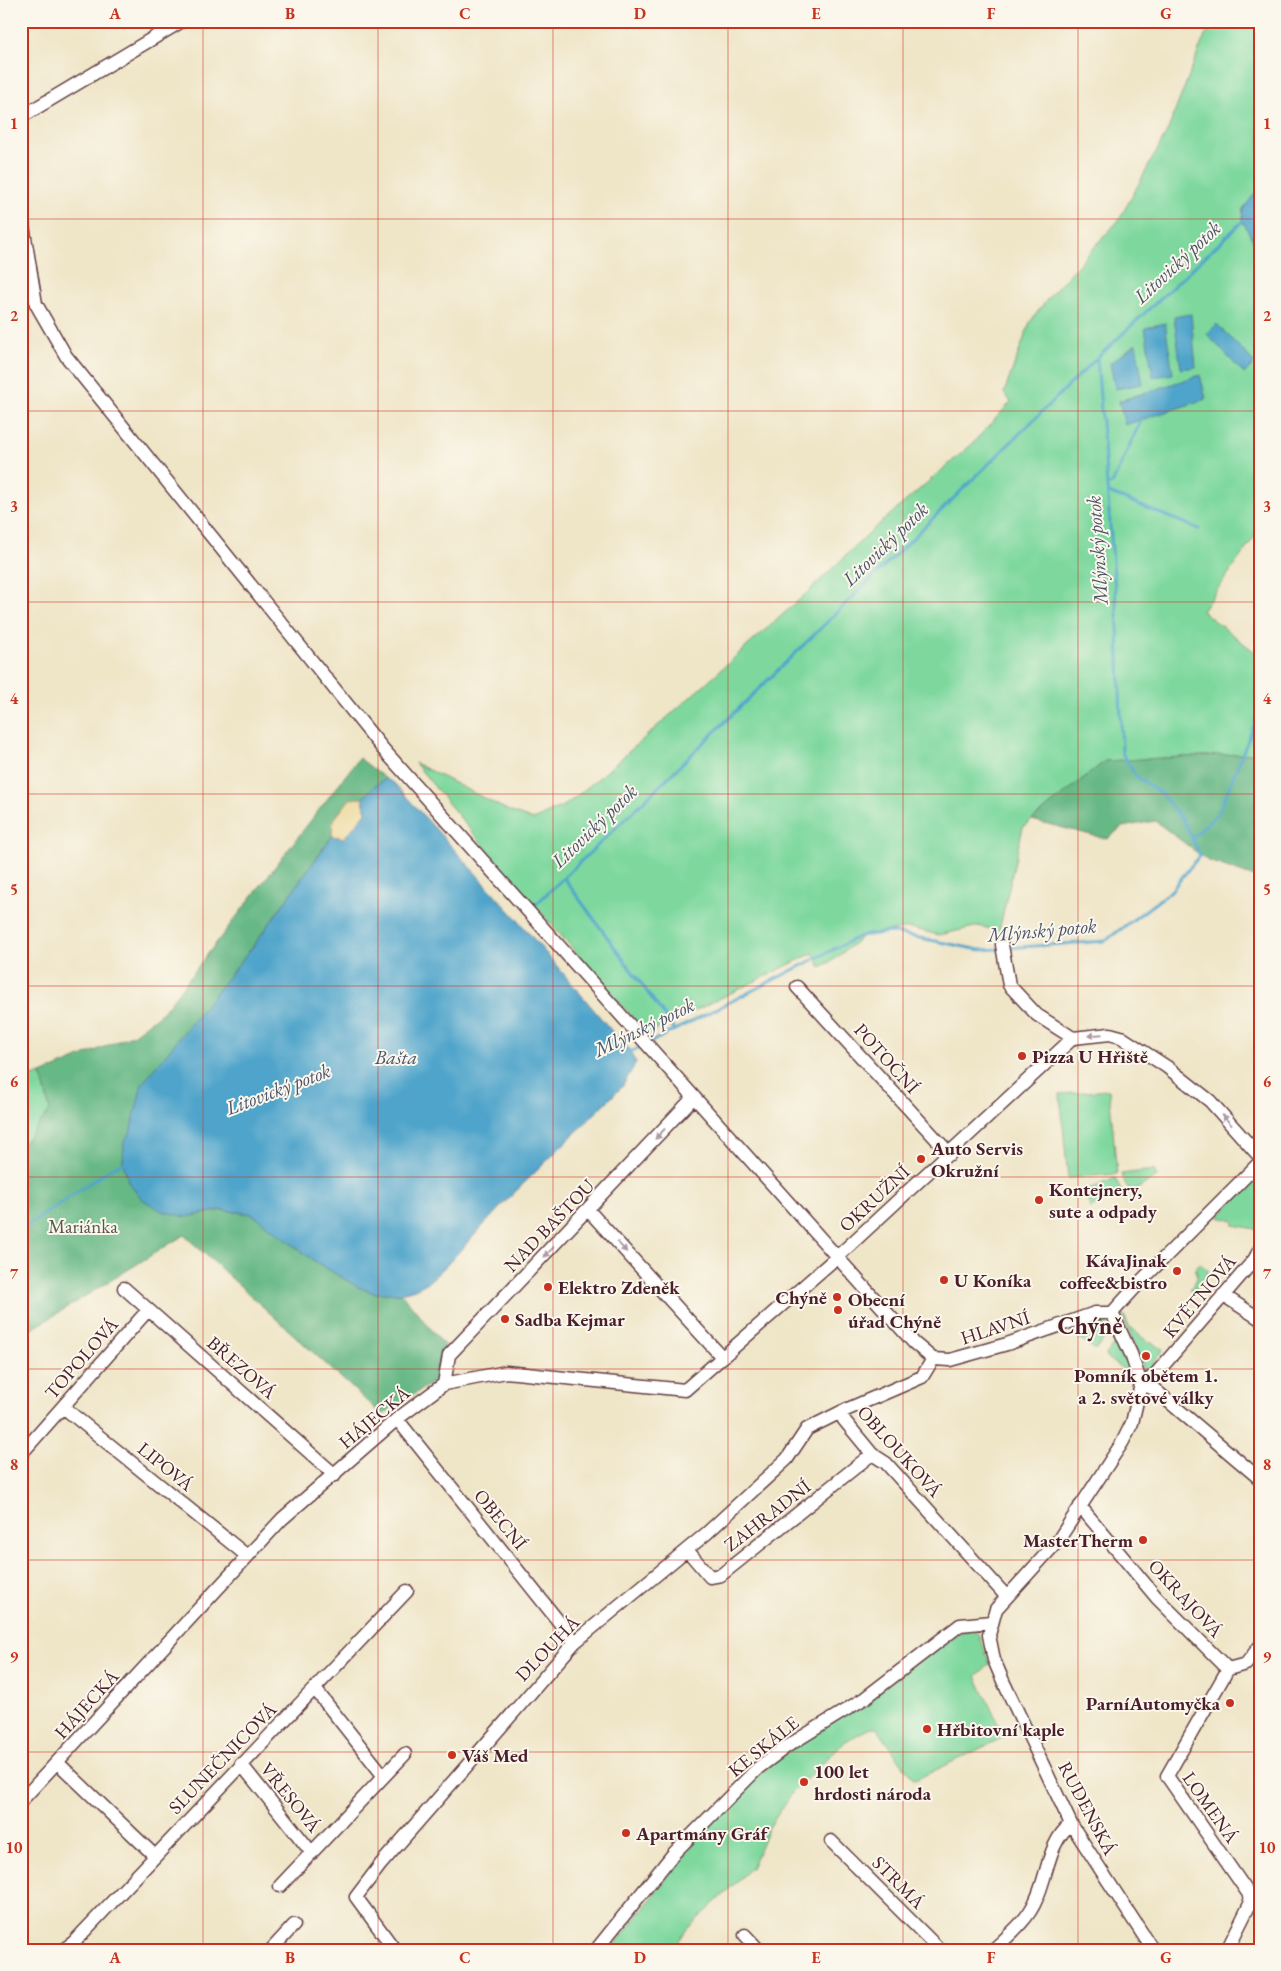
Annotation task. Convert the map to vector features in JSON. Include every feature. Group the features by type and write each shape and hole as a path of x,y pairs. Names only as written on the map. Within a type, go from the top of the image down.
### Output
{"street":[{"path":"21,117 182,21"},
{"path":"21,213 36,304 66,356 383,749 657,1058 914,1343 934,1359"},
{"path":"1002,945 1009,985 1037,1015 1073,1038 1110,1034 1120,1037 1152,1057 1210,1101 1260,1157"},
{"name":"POTOČNÍ","path":"797,987 950,1154"},
{"name":"OKRUŽNÍ","path":"837,1257 1073,1038"},
{"name":"NAD BAŠTOU","path":"444,1384 449,1355 589,1211 694,1098"},
{"path":"1260,1162 1142,1280 1112,1313 1131,1354 1141,1384 1154,1389 1260,1479"},
{"path":"589,1211 722,1357"},
{"name":"KVĚTNOVÁ","path":"1141,1384 1154,1376 1254,1260 1260,1249"},
{"name":"HÁJECKÁ","path":"21,1800 58,1763 246,1555 282,1519 335,1475 397,1419 444,1384 506,1372 685,1390 837,1257"},
{"name":"BŘEZOVÁ","path":"124,1288 335,1475"},
{"path":"1223,1295 1260,1320"},
{"name":"TOPOLOVÁ","path":"21,1454 148,1310"},
{"name":"HLAVNÍ","path":"934,1359 950,1360 1007,1344 1095,1312 1112,1313"},
{"name":"OBLOUKOVÁ","path":"934,1359 922,1377 841,1412 844,1420 872,1454 886,1462 1006,1596"},
{"name":"RUDENSKÁ","path":"1141,1384 1132,1423 1122,1443 1057,1542 996,1609 989,1635 994,1660 1072,1824 1153,1950"},
{"name":"LIPOVÁ","path":"63,1406 246,1555"},
{"name":"DLOUHÁ","path":"395,1950 356,1897 392,1851 575,1642 687,1550 787,1459 808,1429 841,1412"},
{"name":"OBECNÍ","path":"397,1419 575,1642"},
{"name":"ZAHRADNÍ","path":"687,1550 710,1577 721,1575 872,1454"},
{"name":"OKRAJOVÁ","path":"1080,1506 1157,1598 1228,1669"},
{"name":"SLUNEČNICOVÁ","path":"71,1947 241,1764 407,1591"},
{"name":"KE SKÁLE","path":"596,1950 674,1853 758,1768 786,1747 864,1698 960,1625 991,1622"},
{"path":"1228,1669 1246,1664 1260,1646"},
{"name":"LOMENÁ","path":"1227,1950 1251,1902 1248,1893 1167,1776 1228,1669"},
{"path":"315,1688 383,1775"},
{"name":"VŘESOVÁ","path":"280,1886 383,1775 405,1754"},
{"path":"58,1763 156,1856"},
{"name":"VŘESOVÁ","path":"241,1764 312,1853"},
{"path":"993,1950 1025,1918 1036,1902 1057,1840 1063,1830 1072,1824"},
{"name":"STRMÁ","path":"831,1841 940,1950"},
{"path":"271,1950 294,1926"},
{"path":"745,1935 759,1950"}],"green space":[{"path":"1217,21 1260,21 1260,187 1243,209 1242,220 1260,253 1260,529 1202,611 1260,656 1260,753 1105,761 1023,827 999,931 979,926 939,935 910,928 864,935 835,959 821,967 813,953 647,1034 491,855 415,763 509,811 533,820 567,804 606,772 808,592 870,532 971,445 1011,402 1004,393 1030,322 1049,297 1119,220 1167,132 1204,37","holes":["1200,376 1206,399 1125,424 1119,401"]},
{"path":"1260,753 1260,879 1207,860 1155,821 1122,827 1107,839 1032,820 1105,761"},
{"name":"Mariánka","path":"359,758 386,779 374,786 363,798 350,799 333,820 332,836 254,945 130,1133 123,1162 129,1179 186,1217 222,1210 252,1214 317,1263 374,1293 401,1293 446,1347 436,1380 382,1415 184,1235 21,1336 21,1147 50,1110 41,1074 134,1034 163,1012"},
{"path":"41,1074 50,1110 21,1147 21,1081"},
{"path":"1109,1090 1117,1174 1068,1178 1060,1094"},
{"path":"1154,1170 1157,1177 1130,1193 1121,1174"},
{"path":"1260,1173 1260,1230 1234,1225 1234,1221 1218,1217"},
{"path":"1115,1178 1122,1193 1091,1208 1084,1192"},
{"path":"1199,1263 1209,1271 1193,1293 1190,1289 1196,1280 1195,1269"},
{"path":"1122,1314 1138,1334 1164,1349 1153,1364 1155,1369 1146,1375"},
{"path":"1088,1321 1097,1321 1108,1326 1109,1331 1096,1350 1074,1335"},
{"path":"1114,1344 1121,1348 1133,1376 1107,1358 1106,1355"},
{"path":"963,1631 974,1631 978,1634 990,1664 976,1676 1004,1737 915,1780 877,1728 870,1728 844,1742 792,1793 768,1829 751,1868 686,1930 673,1950 611,1950 709,1824 759,1775 791,1748"}],"sand":[{"path":"363,798 366,813 344,838 332,836 333,821 350,799"}],"water":[{"path":"1260,187 1260,253 1242,220 1243,209"},
{"path":"1191,314 1196,367 1181,369 1174,317"},
{"path":"1165,323 1173,374 1153,377 1145,328"},
{"path":"1217,324 1255,363 1244,374 1207,334"},
{"path":"1136,344 1143,384 1115,389 1110,363"},
{"path":"1200,375 1206,399 1125,425 1119,401"},
{"name":"Bašta","path":"386,779 394,783 517,919 622,1043 631,1050 636,1063 622,1087 507,1200 443,1269 427,1283 401,1293 374,1293 358,1287 317,1263 252,1214 222,1210 186,1217 162,1211 142,1199 128,1181 123,1162 124,1142 130,1133 142,1084 254,945 332,836 344,838 366,813 363,798 374,786"}],"waterway":[{"name":"Litovický potok","path":"533,907 1097,358 1245,219"},
{"name":"Mlýnský potok","path":"1006,948 1105,941 1171,891 1200,855 1183,820 1162,795 1136,776 1122,753 1118,626 1097,358"},
{"path":"1108,485 1112,484 1143,416"},
{"path":"1109,493 1199,529"},
{"path":"1192,838 1219,812 1260,710"},
{"path":"564,878 675,1030"},
{"name":"Mlýnský potok","path":"651,1042 860,936 890,932 980,950 1000,949"},
{"name":"Mlýnský potok","path":"628,1053 643,1046"},
{"name":"Litovický potok","path":"21,1230 113,1167 127,1162"}],"place":[{"name":"Pizza U Hřiště","path":"1022,1056"},
{"name":"Auto Servis Okružní","path":"921,1159"},
{"name":"Kontejnery, sute a odpady","path":"1039,1200"},
{"name":"KávaJinak coffee&bistro","path":"1177,1271"},
{"name":"U Koníka","path":"944,1280"},
{"name":"Elektro Zdeněk","path":"548,1287"},
{"name":"Chýně","path":"837,1297"},
{"name":"Obecní úřad Chýně","path":"838,1310"},
{"name":"Sadba Kejmar","path":"505,1319"},
{"name":"Pomník obětem 1. a 2. světové války","path":"1146,1356"},
{"name":"MasterTherm","path":"1143,1540"},
{"name":"ParníAutomyčka","path":"1230,1703"},
{"name":"Hřbitovní kaple","path":"927,1729"},
{"name":"Váš Med","path":"452,1755"},
{"name":"100 let hrdosti národa","path":"804,1782"},
{"name":"Apartmány Gráf","path":"626,1833"}],"district":[{"name":"Chýně","path":"1090,1326"}]}
